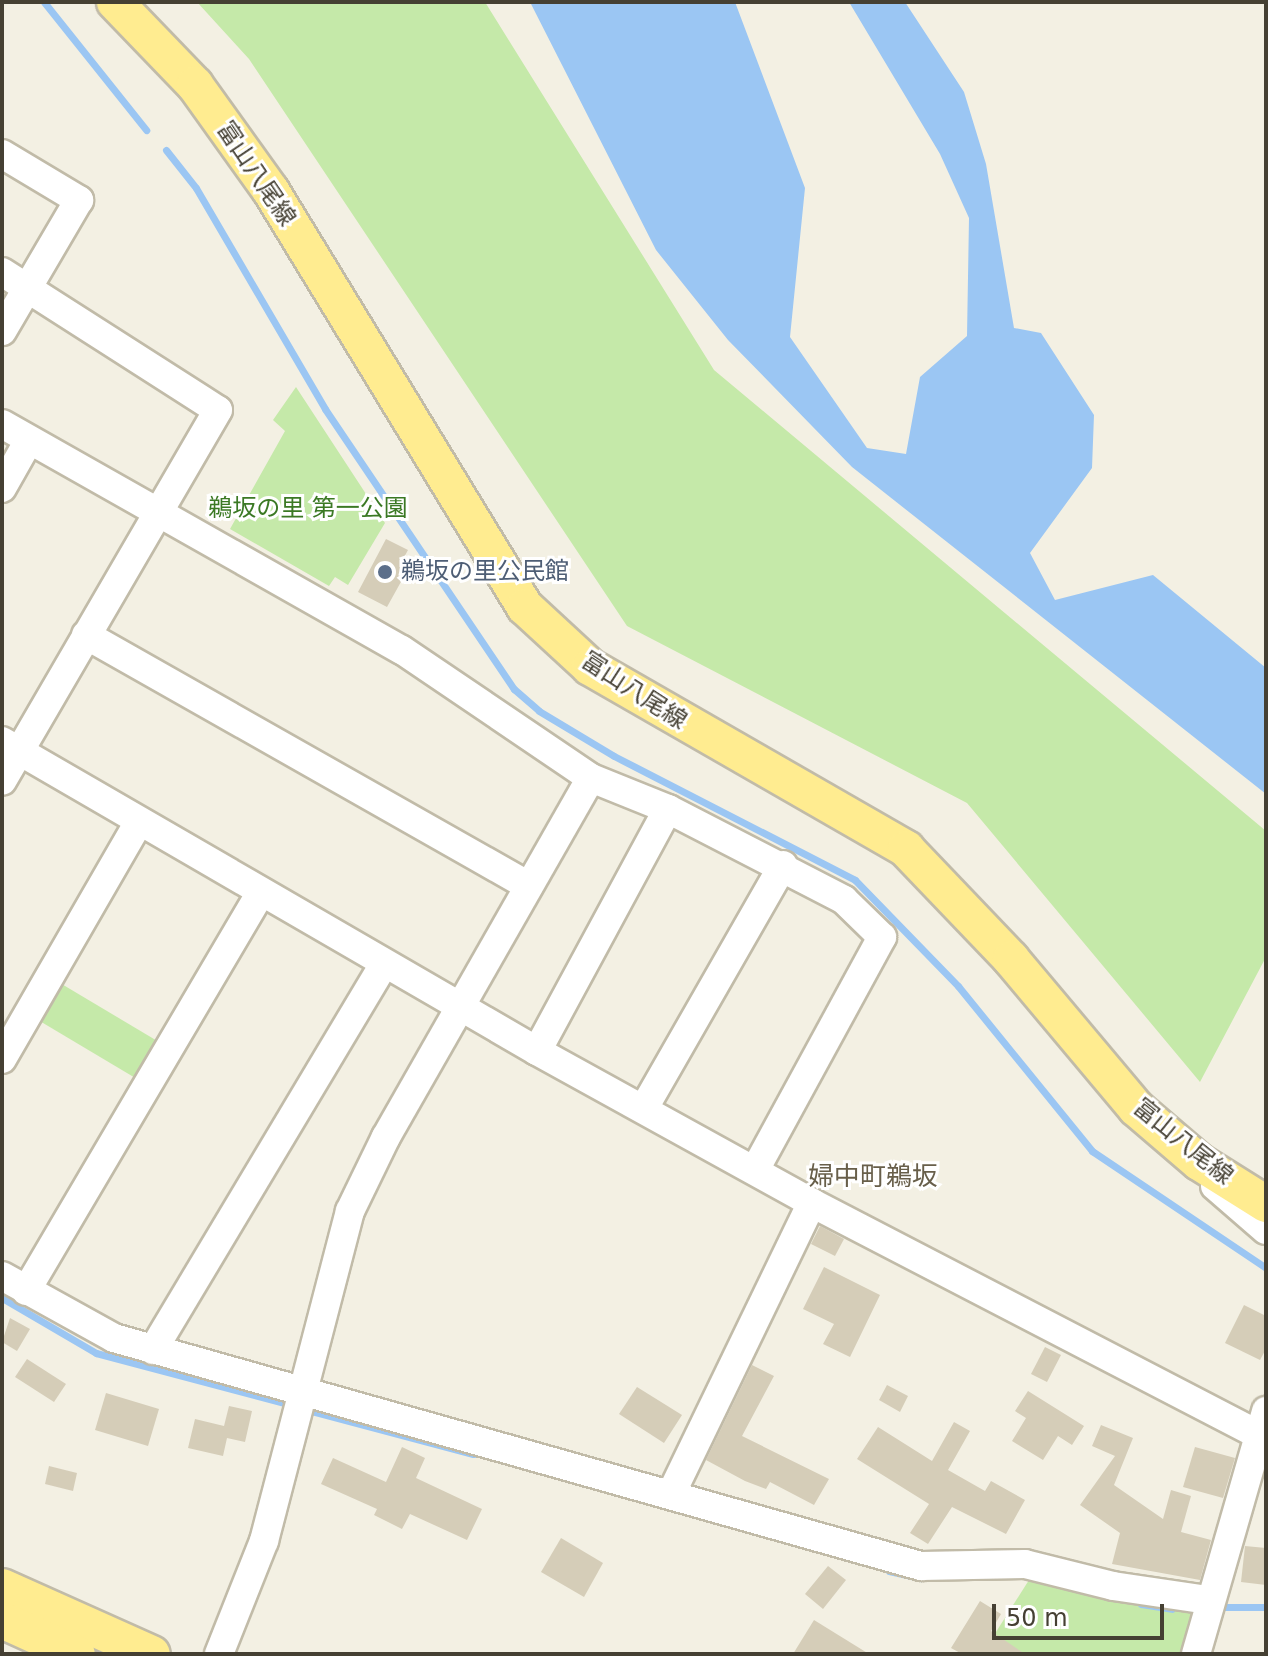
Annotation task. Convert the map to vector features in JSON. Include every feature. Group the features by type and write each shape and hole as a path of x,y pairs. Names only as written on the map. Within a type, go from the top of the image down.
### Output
{"main road":[{"name":"富山八尾線","path":"115,2 195,85 271,191 525,607 590,667 906,849 1011,959 1136,1108 1199,1162 1266,1204"},
{"path":"2,1587 152,1654"},
{"path":"2,1620 77,1654"}],"street":[{"path":"2,154 79,200 2,331"},
{"path":"2,272 218,410 86,635 11,746 2,781"},
{"path":"2,424 402,650 591,778 668,809 783,865 844,900 882,937 756,1168"},
{"path":"2,488 29,440"},
{"path":"86,635 529,886"},
{"path":"11,746 260,894 537,1051 756,1168 812,1203 1262,1423 1206,1606 1196,1654"},
{"path":"219,1654 264,1541 350,1211 591,778"},
{"path":"537,1051 668,809"},
{"path":"2,1059 138,823"},
{"path":"644,1108 783,865"},
{"path":"26,1291 260,894"},
{"path":"153,1350 384,964"},
{"path":"1136,1108 1162,1138 1266,1230"},
{"path":"672,1492 812,1203"},
{"path":"2,1276 114,1338 672,1492 921,1566 1025,1564 1206,1606"}],"green space":[{"path":"197,2 485,2 714,370 1266,831 1266,957 1200,1082 967,803 627,626 249,59"},
{"name":"鵜坂の里 第一公園","path":"296,387 385,523 348,585 335,577 329,586 230,529 285,431 273,420"},
{"path":"60,983 159,1042 137,1079 38,1020"},
{"path":"1029,1580 1196,1604 1185,1654 982,1654"}],"water":[{"path":"530,2 735,2 805,188 790,337 867,448 906,454 920,377 967,336 969,218 940,154 849,2 905,2 964,92 986,164 1014,328 1041,333 1094,415 1092,468 1030,553 1055,600 1153,575 1266,668 1266,794 852,467 728,340 656,250"}],"building":[{"name":"鵜坂の里公民館","path":"386,539 408,550 401,563 405,566 402,580 387,607 358,592"},
{"path":"820,1226 844,1239 835,1256 811,1244"},
{"path":"824,1267 880,1295 850,1357 823,1344 834,1324 803,1309"},
{"path":"1244,1305 1266,1316 1266,1349 1260,1360 1225,1343"},
{"path":"10,1318 30,1329 17,1351 2,1342"},
{"path":"1045,1347 1061,1355 1047,1382 1031,1374"},
{"path":"27,1359 66,1384 54,1402 15,1377"},
{"path":"752,1365 774,1376 742,1436 829,1479 814,1505 770,1482 766,1489 745,1481 706,1460"},
{"path":"887,1385 908,1396 900,1412 879,1400"},
{"path":"637,1387 682,1415 664,1443 619,1414"},
{"path":"1028,1391 1084,1426 1072,1445 1058,1436 1043,1460 1012,1441 1026,1418 1015,1411"},
{"path":"106,1393 159,1409 148,1446 95,1430"},
{"path":"229,1406 252,1411 245,1442 227,1438 223,1456 188,1448 195,1419 224,1426"},
{"path":"954,1422 970,1431 948,1470 985,1491 991,1481 1025,1500 1006,1534 952,1507 928,1544 910,1533 929,1504 857,1459 878,1427 932,1461"},
{"path":"1101,1425 1133,1438 1114,1485 1163,1519 1171,1490 1191,1496 1181,1532 1211,1540 1200,1580 1112,1564 1120,1533 1080,1505 1115,1456 1092,1446"},
{"path":"402,1447 425,1458 416,1478 482,1509 467,1540 410,1514 402,1529 374,1515 377,1509 321,1484 333,1458 386,1482"},
{"path":"1195,1447 1235,1458 1223,1498 1183,1487"},
{"path":"49,1466 77,1473 73,1491 45,1484"},
{"path":"561,1538 603,1563 584,1597 541,1572"},
{"path":"1245,1546 1266,1548 1266,1585 1241,1582"},
{"path":"828,1566 846,1580 823,1609 805,1594"},
{"path":"980,1601 1001,1614 991,1631 1025,1654 962,1654 951,1648"},
{"path":"814,1620 869,1654 793,1654"}],"waterway":[{"path":"44,2 146,130"},
{"path":"166,150 196,188 325,409 514,689 539,711 614,756 855,880 958,986 1092,1151 1266,1268"},
{"path":"2,1298 96,1353 292,1405"},
{"path":"304,1409 473,1454"},
{"path":"889,1571 920,1578"},
{"path":"1141,1604 1172,1609"},
{"path":"1216,1607 1266,1607"}],"place":[{"name":"鵜坂の里公民館","path":"385,572"}],"district":[{"name":"婦中町鵜坂","path":"873,1177"}]}
